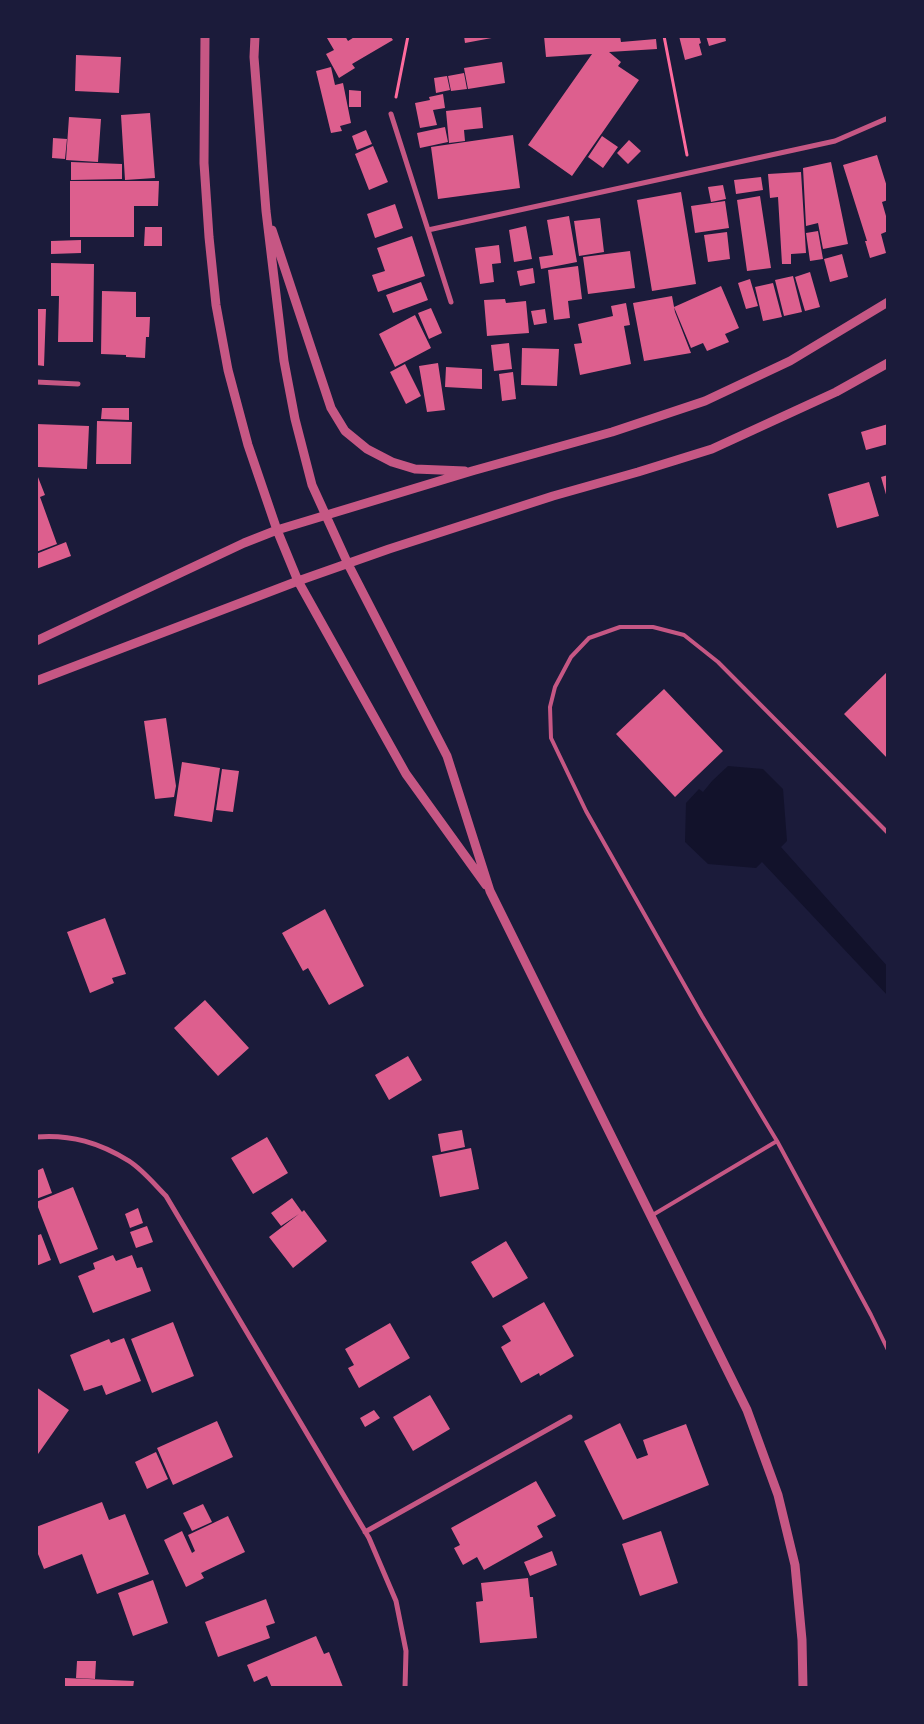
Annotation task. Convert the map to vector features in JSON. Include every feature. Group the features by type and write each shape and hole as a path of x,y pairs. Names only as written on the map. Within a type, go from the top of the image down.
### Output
{"street":[{"path":"205,36 204,163 216,305 228,370 248,445 277,530 298,581 406,774 490,891"},
{"path":"255,36 254,57 266,212 284,360 295,419 312,485 348,564 447,756 490,891 747,1410 778,1495 795,1565 802,1640 803,1688"},
{"path":"392,114 451,302"},
{"path":"428,230 835,141 888,118"},
{"path":"266,212 332,408 345,431 366,449 392,462 415,469 472,471"},
{"path":"36,641 235,547 277,530 472,471 612,432 705,401 790,361 888,302"},
{"path":"36,681 298,581 389,549 712,448 836,392 888,363"},
{"path":"36,382 78,384"},
{"path":"36,1137 58,1135 93,1143 130,1162 166,1196 365,1532 396,1601 406,1651 405,1688"},
{"path":"365,1532 570,1417"}],"lane":[{"path":"888,833 718,662 684,636 654,627 620,627 589,638 571,657 555,687 550,707 551,738 586,811 702,1016 778,1141 888,1350"},
{"path":"651,1216 778,1141"}],"path":[{"path":"392,114 408,36"},
{"path":"664,36 691,172"}],"shaded area":[{"path":"728,766 763,769 783,789 787,841 781,847 888,967 888,996 762,862 756,868 708,864 685,842 686,803 699,789 703,792"}],"building":[{"path":"330,36 345,36 348,41 356,36 390,36 393,40 352,64 355,68 339,78 326,54 334,50 327,38"},
{"path":"464,36 497,36 497,37 465,43"},
{"path":"544,36 620,36 621,42 656,39 657,49 609,52 621,62 618,66 639,80 572,176 528,145 592,54 546,57"},
{"path":"679,36 699,36 702,55 685,60"},
{"path":"706,36 725,36 726,41 709,46"},
{"path":"76,55 121,57 119,93 75,91"},
{"path":"502,62 505,83 468,89 464,68"},
{"path":"331,67 335,85 343,83 351,123 340,126 342,131 331,133 316,71"},
{"path":"464,73 467,89 451,91 448,76"},
{"path":"447,76 450,90 436,93 434,78"},
{"path":"349,90 361,91 361,107 349,107"},
{"path":"443,94 445,108 433,110 437,125 420,128 415,103 430,100 429,97"},
{"path":"481,107 483,128 464,130 465,141 449,143 446,111"},
{"path":"150,113 155,178 125,180 121,115"},
{"path":"69,117 101,119 98,162 66,160"},
{"path":"445,127 448,142 420,148 417,133"},
{"path":"366,130 372,144 357,150 352,136"},
{"path":"513,135 520,188 438,199 431,147"},
{"path":"602,136 618,147 603,168 588,157"},
{"path":"53,138 67,139 65,159 52,158"},
{"path":"629,140 641,151 628,164 617,153"},
{"path":"373,146 388,182 369,190 355,154"},
{"path":"877,155 888,190 888,200 882,202 888,223 888,231 881,234 886,253 870,258 865,241 867,241 843,165"},
{"path":"71,162 122,164 122,179 71,180"},
{"path":"831,162 848,244 823,249 818,223 806,226 803,168"},
{"path":"801,172 806,253 791,254 791,264 782,264 778,197 770,198 768,174"},
{"path":"761,177 763,190 736,194 734,180"},
{"path":"70,181 159,181 158,206 134,206 134,237 70,237"},
{"path":"723,185 726,199 711,202 708,187"},
{"path":"681,192 696,284 652,291 637,200"},
{"path":"760,196 771,268 747,271 737,200"},
{"path":"725,201 729,228 695,233 691,206"},
{"path":"395,204 403,228 375,238 367,214"},
{"path":"569,216 577,262 541,269 539,257 553,255 547,220"},
{"path":"600,218 604,252 579,256 574,221"},
{"path":"526,226 532,259 514,262 509,230"},
{"path":"145,227 162,227 162,246 144,246"},
{"path":"818,231 823,259 810,261 806,233"},
{"path":"727,232 730,259 708,262 704,235"},
{"path":"412,236 425,276 378,292 372,275 385,271 377,248"},
{"path":"81,240 81,253 51,254 51,241"},
{"path":"499,245 501,263 492,264 494,282 480,284 475,248"},
{"path":"630,251 635,288 588,294 583,257"},
{"path":"842,254 848,277 830,282 824,259"},
{"path":"51,263 94,264 93,342 58,342 59,296 51,296"},
{"path":"578,266 582,299 568,301 570,318 554,320 548,270"},
{"path":"533,268 535,283 520,286 517,271"},
{"path":"810,272 820,307 805,311 795,277"},
{"path":"793,276 802,312 784,316 775,280"},
{"path":"750,279 758,306 746,309 738,283"},
{"path":"421,282 428,300 393,313 386,295"},
{"path":"773,283 782,317 763,321 755,287"},
{"path":"721,286 739,328 725,334 729,342 707,351 703,343 691,348 674,307"},
{"path":"102,291 136,292 136,317 150,317 149,337 146,337 145,358 101,354"},
{"path":"672,296 675,312 691,353 644,361 633,303"},
{"path":"505,299 506,303 526,301 529,333 487,336 484,300"},
{"path":"626,303 630,325 624,326 631,364 580,375 574,344 582,343 578,324 613,316 611,306"},
{"path":"431,308 442,333 429,339 418,313"},
{"path":"36,309 46,309 44,366 36,365"},
{"path":"545,309 547,323 534,325 531,311"},
{"path":"415,315 431,348 395,367 379,334"},
{"path":"509,343 512,369 494,371 491,345"},
{"path":"522,348 559,349 557,386 521,385"},
{"path":"438,363 445,410 427,412 419,366"},
{"path":"405,364 421,396 406,404 390,372"},
{"path":"446,367 482,369 482,389 445,387"},
{"path":"513,372 516,399 502,401 499,374"},
{"path":"102,408 129,408 129,420 101,419"},
{"path":"97,421 132,422 131,464 96,464"},
{"path":"36,424 89,426 87,469 38,467 36,463"},
{"path":"888,424 888,444 866,450 861,432"},
{"path":"36,472 45,495 40,497 57,544 36,552"},
{"path":"888,475 888,498 887,498 881,477"},
{"path":"869,482 879,516 837,528 828,494"},
{"path":"66,542 71,556 36,569 36,554"},
{"path":"888,671 888,759 844,714"},
{"path":"664,689 723,751 675,797 616,734"},
{"path":"166,718 176,786 174,797 155,799 144,721"},
{"path":"182,762 220,768 212,822 174,816"},
{"path":"222,769 239,771 233,812 216,810"},
{"path":"325,909 364,986 329,1005 308,968 303,971 282,933"},
{"path":"105,918 126,974 112,978 114,983 90,993 67,932"},
{"path":"205,1000 249,1048 218,1076 174,1028"},
{"path":"408,1056 422,1080 389,1100 375,1075"},
{"path":"462,1130 465,1147 441,1152 438,1134"},
{"path":"267,1137 288,1173 253,1194 231,1158"},
{"path":"471,1148 479,1189 440,1197 432,1156"},
{"path":"43,1168 52,1193 36,1199 36,1171"},
{"path":"73,1187 98,1249 60,1264 36,1202"},
{"path":"292,1198 302,1212 304,1210 327,1241 293,1268 269,1237 299,1214 281,1226 271,1213"},
{"path":"138,1208 143,1223 130,1228 125,1214"},
{"path":"147,1226 153,1242 136,1248 130,1232"},
{"path":"41,1234 51,1260 36,1266 36,1236"},
{"path":"506,1241 528,1278 493,1298 471,1262"},
{"path":"113,1255 116,1261 132,1255 137,1268 142,1267 151,1291 93,1313 78,1276 95,1269 93,1263"},
{"path":"544,1302 574,1356 540,1376 539,1373 521,1383 501,1347 511,1341 502,1326"},
{"path":"173,1322 194,1376 152,1393 131,1339"},
{"path":"390,1323 410,1358 359,1388 348,1368 354,1365 345,1349"},
{"path":"124,1338 141,1381 106,1395 102,1385 84,1391 70,1355 109,1339 111,1343"},
{"path":"36,1387 69,1410 38,1454 36,1453"},
{"path":"430,1395 450,1429 413,1451 393,1417"},
{"path":"374,1410 380,1418 365,1427 360,1418"},
{"path":"217,1421 233,1457 173,1485 157,1448"},
{"path":"620,1423 637,1459 648,1455 643,1440 686,1424 709,1485 623,1520 584,1441"},
{"path":"156,1452 168,1479 147,1489 135,1462"},
{"path":"536,1481 556,1516 537,1526 543,1537 484,1570 477,1557 463,1565 454,1548 460,1545 451,1528"},
{"path":"102,1502 109,1520 125,1514 149,1574 97,1594 82,1554 44,1569 36,1549 36,1527"},
{"path":"203,1504 212,1522 192,1531 183,1513"},
{"path":"228,1516 245,1552 201,1573 204,1578 186,1587 164,1540 182,1531 192,1553 195,1551 188,1535"},
{"path":"661,1531 678,1583 640,1596 622,1544"},
{"path":"552,1551 557,1565 530,1576 524,1562"},
{"path":"528,1578 530,1597 533,1597 537,1638 480,1643 476,1602 483,1601 481,1583"},
{"path":"153,1580 168,1623 133,1636 118,1593"},
{"path":"266,1599 275,1623 266,1626 270,1638 218,1657 205,1622"},
{"path":"316,1636 324,1654 329,1652 343,1687 272,1688 267,1676 254,1682 247,1665"},
{"path":"77,1661 96,1661 95,1679 76,1678"},
{"path":"65,1678 134,1681 133,1688 65,1688"}]}
